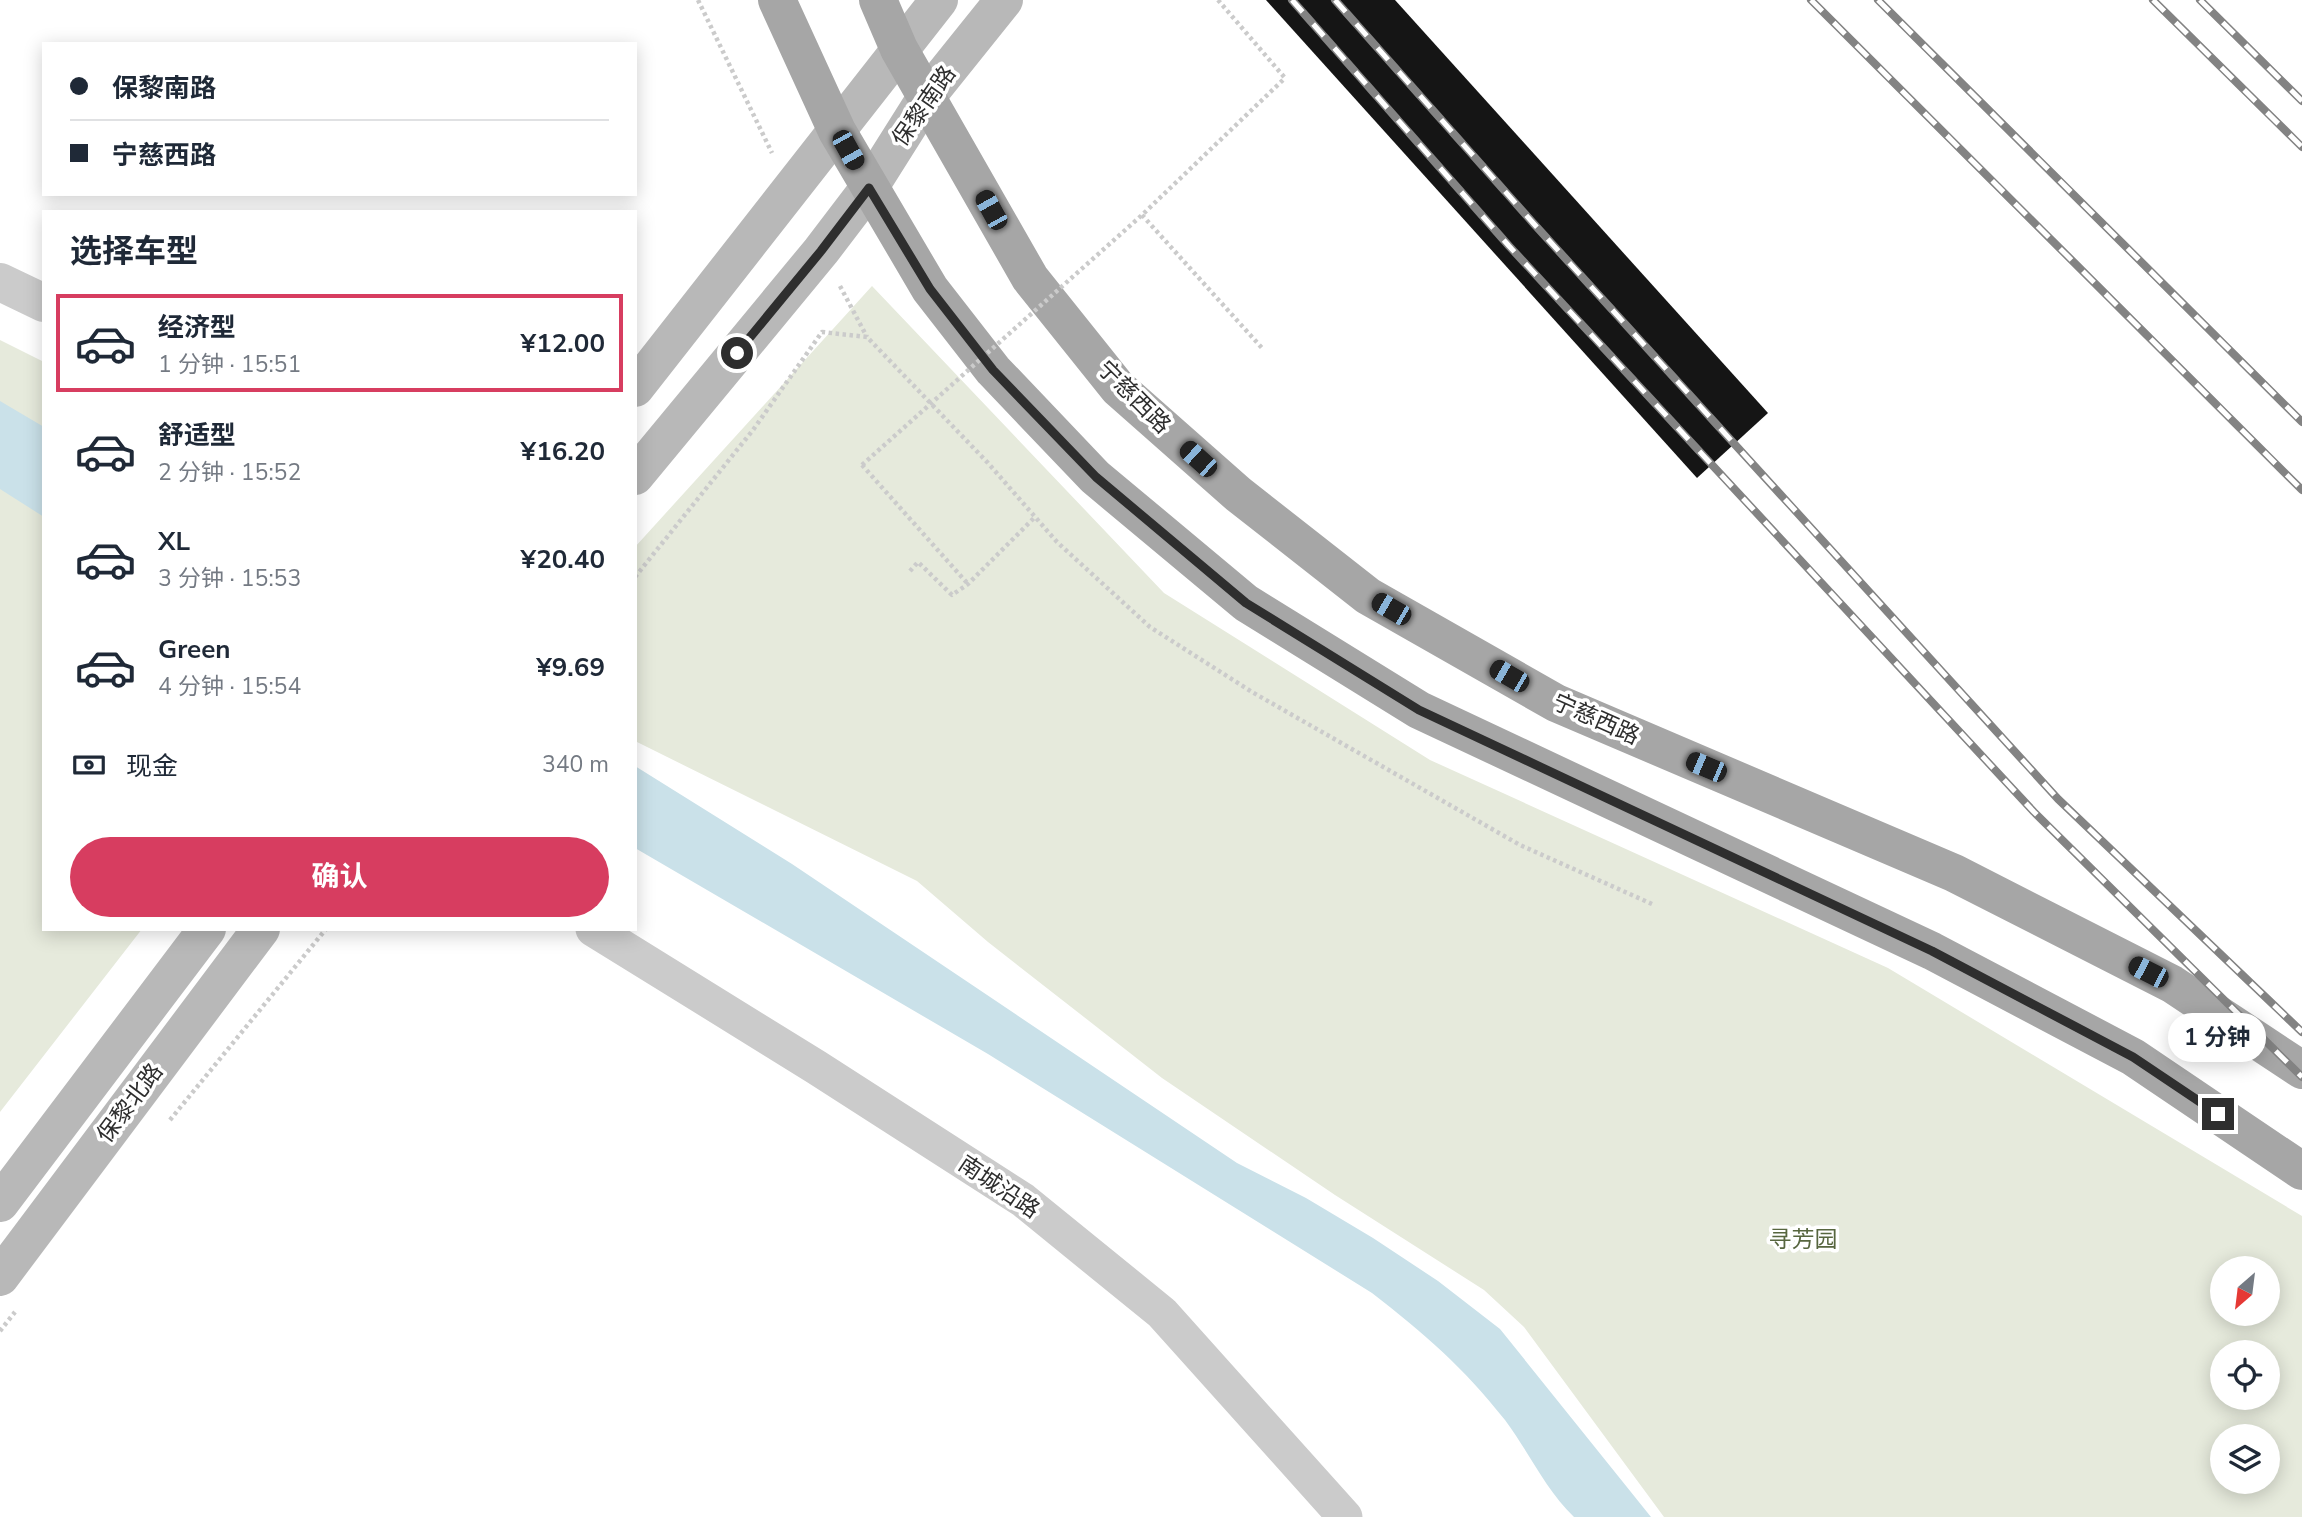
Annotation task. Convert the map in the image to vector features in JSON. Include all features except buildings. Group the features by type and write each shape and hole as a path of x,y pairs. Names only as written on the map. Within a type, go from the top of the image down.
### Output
{"main road":[{"path":"777,0 837,131 930,289 993,370 1096,477 1246,603 1419,710 1932,951 2133,1057 2302,1171"},
{"name":"宁慈西路","path":"878,0 899,49 1030,278 1118,387 1238,494 1368,596 1556,703 1954,873 2172,984 2302,1070"},
{"path":"637,385 939,0"},
{"name":"保黎南路","path":"637,474 821,251 869,188 927,96 1004,0"},
{"name":"保黎北路","path":"0,1203 205,931"},
{"name":"保黎北路","path":"0,1277 260,931"}],"street":[{"path":"0,282 42,302"},
{"name":"南城沿路","path":"596,931 816,1067 1023,1200 1162,1313 1345,1517"}],"path":[{"path":"968,584 862,465 1142,215 1285,79 1218,0"},
{"path":"1142,215 1262,348"},
{"path":"637,574 752,430 822,332 867,337 988,463 1057,542 1150,627 1252,692 1520,845 1652,904"},
{"path":"910,571 918,562 952,595 968,584 1035,517"}],"green space":[{"name":"寻芳园","path":"872,286 1164,593 1430,760 1888,968 2302,1216 2302,1517 1664,1517 1524,1327 1484,1290 1335,1195 1162,1078 988,942 917,881 637,742 637,545"},
{"path":"0,340 42,361 42,931 140,931 0,1112"}],"water":[{"path":"0,401 42,426 42,516 0,489"},
{"path":"637,767 792,864 1237,1163 1306,1198 1438,1281 1500,1329 1651,1517 1574,1517 1546,1482 1514,1432 1474,1383 1426,1337 1372,1293 988,1054 637,849"}],"railway":[{"path":"1292,0 1509,246 2034,812 2302,1077"},
{"path":"1335,0 1534,224 2058,799 2302,1032"},
{"path":"1811,0 2302,490"},
{"path":"1878,0 2302,422"},
{"path":"2153,0 2302,147"},
{"path":"2200,0 2302,101"}],"route":[{"path":"737,353 869,188 930,289 993,370 1096,477 1246,603 1419,710 1932,951 2133,1057 2218,1114"}]}
